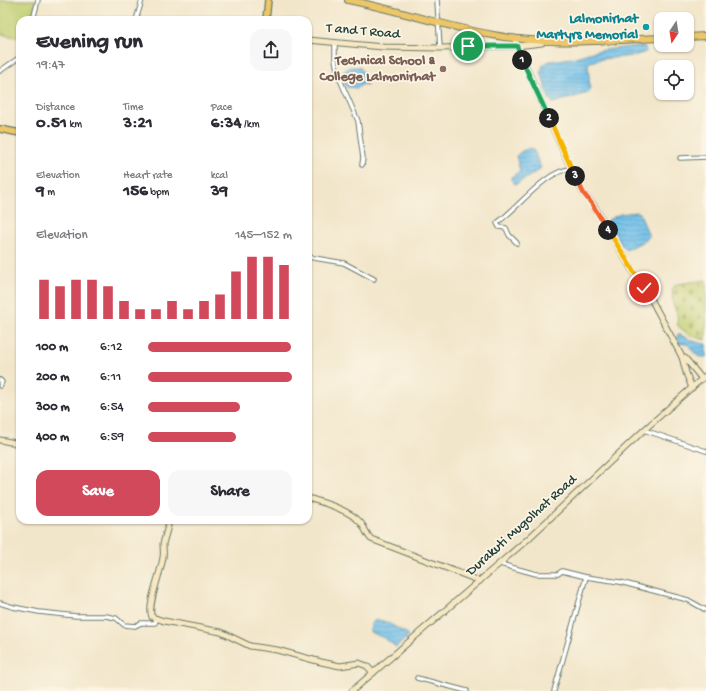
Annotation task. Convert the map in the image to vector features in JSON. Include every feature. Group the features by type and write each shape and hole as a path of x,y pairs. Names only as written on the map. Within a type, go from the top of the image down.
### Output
{"highway":[{"path":"348,0 374,5"},
{"path":"355,0 494,35 514,38 550,41 654,38"},
{"path":"694,37 706,36"}],"main road":[{"path":"266,16 268,0"},
{"path":"514,38 524,64 584,194 592,204 651,299 682,357 692,388"},
{"name":"T and T Road","path":"312,40 383,48 517,46 550,41"},
{"path":"0,129 16,132"},
{"path":"682,357 685,358 704,377"},
{"name":"Durakuti Mugolhat Road","path":"352,691 500,564 644,430 704,377"},
{"path":"0,440 16,443"},
{"path":"312,499 351,515 361,523 370,538 480,581"},
{"path":"168,524 163,545 163,557 155,583 150,614 152,617 164,621 221,632 250,646 277,650 321,662 340,666 359,663 367,666 373,673"}],"street":[{"path":"34,16 38,0"},
{"path":"137,16 142,0"},
{"path":"437,0 437,21 440,48"},
{"path":"335,42 335,59 338,75 358,121 364,158 362,165"},
{"path":"0,71 16,60"},
{"path":"680,158 706,157"},
{"path":"518,243 509,235 506,228 499,226 497,223 546,180 556,173 572,169"},
{"path":"312,258 344,263 374,279"},
{"path":"0,380 2,382 0,386"},
{"path":"644,430 706,451"},
{"path":"500,564 536,574 558,574 562,571 586,577 620,582 688,600 706,610"},
{"path":"554,691 586,577"},
{"path":"0,603 46,613 76,616 106,616 116,618 124,625 135,626 141,623 154,624 157,618"},
{"path":"417,678 467,691"}],"green space":[{"path":"0,0 36,0 32,16 16,16 16,37 0,34"},
{"path":"706,280 706,340 689,335 678,326 677,314 673,304 672,288 677,284"}],"water":[{"path":"638,46 645,47 646,52 631,56 602,59 588,63 590,91 588,93 553,103 549,98 541,71 543,65 549,61 572,58 596,51"},
{"path":"350,67 360,67 365,76 367,85 363,84 357,88 347,87 345,85 342,73"},
{"path":"530,148 534,151 541,168 529,177 515,184 511,180 511,177 520,171 516,156 522,151"},
{"path":"640,213 649,237 626,250 620,243 608,220 620,214"},
{"path":"678,334 706,344 706,357 697,355 686,344 679,344 677,337"},
{"path":"376,620 388,623 408,634 407,638 396,647 384,638 370,632 371,625"}],"place":[{"name":"Lalmonirhat Martyrs Memorial","path":"646,27"},
{"name":"Technical School & College Lalmonirhat","path":"443,69"}],"route":[{"path":"468,46 517,46 535,89 584,194 592,204 644,288"}]}
